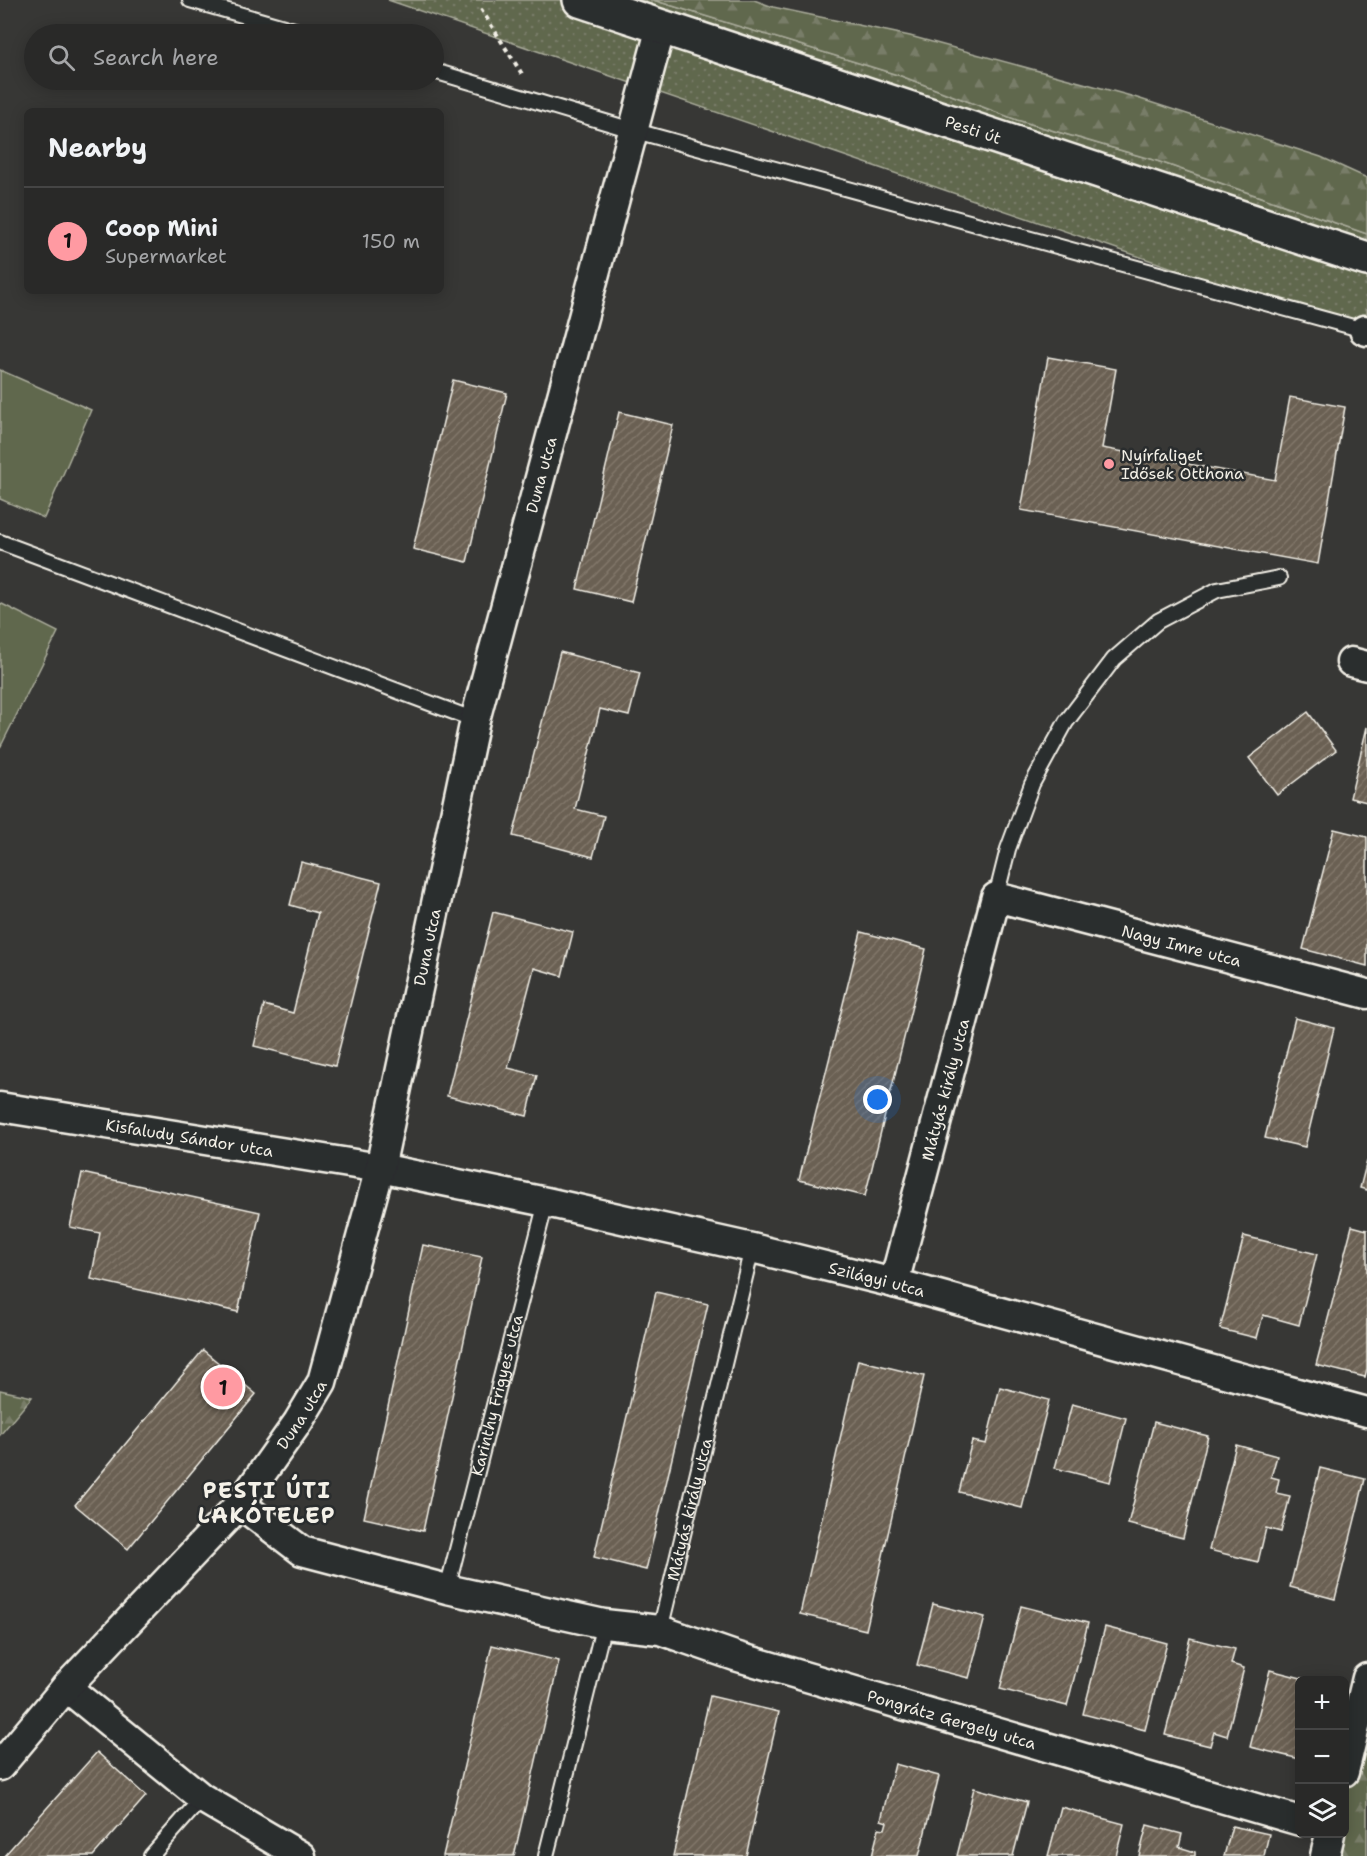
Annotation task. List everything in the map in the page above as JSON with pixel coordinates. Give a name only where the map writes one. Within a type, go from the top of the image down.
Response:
[{"type":"main road","name":"Pesti út","points":[[579,0],[1367,259]]},
{"type":"street","name":"Duna utca","points":[[0,1766],[66,1687],[240,1504],[298,1422],[322,1382],[380,1168],[475,720],[661,27]]},
{"type":"street","name":"Nagy Imre utca","points":[[996,897],[1367,994]]},
{"type":"street","name":"Mátyás király utca","points":[[894,1283],[996,897]]},
{"type":"street","name":"Kisfaludy Sándor utca","points":[[0,1107],[380,1168]]},
{"type":"street","name":"Szilágyi utca","points":[[380,1168],[752,1248],[894,1283],[1367,1412]]},
{"type":"street","points":[[240,1504],[302,1551],[447,1589],[604,1624]]},
{"type":"street","name":"Pongrátz Gergely utca","points":[[604,1624],[660,1630],[735,1656],[1295,1820]]},
{"type":"street","points":[[1349,1752],[1367,1678]]},
{"type":"street","points":[[66,1687],[202,1798],[301,1856]]},
{"type":"street","points":[[1325,1856],[1329,1838]]},
{"type":"lane","points":[[190,0],[273,24]]},
{"type":"lane","points":[[444,74],[632,130],[1366,331]]},
{"type":"lane","points":[[0,542],[475,720]]},
{"type":"lane","points":[[996,897],[1008,849],[1032,784],[1066,722],[1114,659],[1158,621],[1217,590],[1279,578]]},
{"type":"lane","name":"Karinthy Frigyes utca","points":[[447,1589],[546,1202]]},
{"type":"lane","name":"Mátyás király utca","points":[[660,1630],[752,1248]]},
{"type":"lane","points":[[546,1856],[604,1624]]},
{"type":"lane","points":[[151,1856],[202,1798]]},
{"type":"path","points":[[482,9],[540,103]]},
{"type":"green space","points":[[388,0],[653,0],[901,76],[1017,120],[1157,161],[1367,234],[1367,331],[1325,320]]},
{"type":"green space","points":[[653,0],[754,0],[773,7],[910,36],[1131,96],[1321,157],[1367,178],[1367,234],[1157,161],[1017,120],[901,76]]},
{"type":"green space","points":[[0,370],[91,410],[44,518],[0,499]]},
{"type":"green space","points":[[0,603],[58,632],[0,748]]},
{"type":"green space","points":[[0,1390],[32,1397],[0,1435]]},
{"type":"green space","points":[[1367,1703],[1367,1856],[1323,1856],[1327,1838],[1349,1838],[1349,1753]]},
{"type":"building","name":"Nyírfaliget Idősek Otthona","points":[[1048,357],[1116,369],[1102,448],[1275,480],[1290,397],[1345,407],[1318,564],[1021,510]]},
{"type":"building","points":[[453,380],[507,393],[467,562],[413,549]]},
{"type":"building","points":[[619,412],[673,425],[631,602],[577,589]]},
{"type":"building","points":[[560,652],[640,673],[629,716],[600,709],[575,809],[604,816],[593,857],[513,836]]},
{"type":"building","points":[[1308,712],[1336,750],[1277,795],[1249,758]]},
{"type":"building","points":[[1367,727],[1367,802],[1350,798]]},
{"type":"building","points":[[1334,829],[1367,837],[1367,966],[1303,949]]},
{"type":"building","points":[[301,862],[381,882],[335,1066],[254,1046],[264,1005],[293,1013],[318,913],[290,905]]},
{"type":"building","points":[[493,912],[573,932],[562,976],[534,968],[508,1068],[537,1075],[527,1116],[447,1096]]},
{"type":"building","points":[[861,932],[926,949],[865,1196],[799,1180]]},
{"type":"building","points":[[1295,1018],[1334,1028],[1305,1147],[1265,1138]]},
{"type":"building","points":[[1367,1161],[1367,1190],[1360,1188]]},
{"type":"building","points":[[82,1173],[260,1212],[238,1312],[91,1279],[100,1233],[70,1227]]},
{"type":"building","points":[[1352,1226],[1367,1230],[1367,1369],[1365,1377],[1316,1365]]},
{"type":"building","points":[[1244,1236],[1317,1254],[1299,1325],[1263,1315],[1257,1338],[1220,1329]]},
{"type":"building","points":[[423,1245],[482,1257],[423,1531],[364,1518]]},
{"type":"building","points":[[656,1292],[708,1304],[646,1570],[594,1557]]},
{"type":"building","points":[[203,1350],[256,1394],[128,1549],[75,1505]]},
{"type":"building","points":[[858,1360],[924,1376],[866,1630],[800,1614]]},
{"type":"building","points":[[1000,1387],[1049,1400],[1022,1508],[959,1492],[972,1441],[986,1444]]},
{"type":"building","points":[[1072,1404],[1126,1418],[1110,1482],[1055,1468]]},
{"type":"building","points":[[1154,1422],[1208,1436],[1183,1538],[1128,1524]]},
{"type":"building","points":[[1236,1445],[1277,1456],[1271,1477],[1279,1479],[1276,1493],[1290,1496],[1281,1532],[1266,1528],[1258,1562],[1209,1550]]},
{"type":"building","points":[[1320,1468],[1365,1479],[1335,1599],[1290,1587]]},
{"type":"building","points":[[933,1604],[985,1617],[969,1678],[917,1665]]},
{"type":"building","points":[[1021,1606],[1088,1623],[1067,1706],[1000,1689]]},
{"type":"building","points":[[1105,1627],[1167,1643],[1145,1730],[1083,1714]]},
{"type":"building","points":[[1190,1638],[1235,1649],[1231,1664],[1244,1668],[1227,1736],[1214,1732],[1210,1746],[1165,1735]]},
{"type":"building","points":[[492,1645],[559,1661],[514,1856],[443,1856]]},
{"type":"building","points":[[1270,1670],[1295,1676],[1295,1758],[1250,1747]]},
{"type":"building","points":[[710,1696],[779,1712],[746,1856],[673,1856]]},
{"type":"building","points":[[97,1752],[146,1796],[93,1856],[4,1856]]},
{"type":"building","points":[[895,1764],[939,1776],[919,1856],[872,1856],[879,1828],[885,1829],[887,1822],[881,1820]]},
{"type":"building","points":[[974,1788],[1027,1802],[1013,1856],[957,1856]]},
{"type":"building","points":[[1061,1807],[1124,1824],[1116,1856],[1048,1856]]},
{"type":"building","points":[[1147,1825],[1182,1834],[1179,1847],[1195,1852],[1195,1856],[1139,1856]]},
{"type":"building","points":[[1232,1826],[1269,1834],[1264,1856],[1224,1856]]},
{"type":"place","name":"Nyírfaliget Idősek Otthona","points":[[1109,464]]},
{"type":"place","name":"Coop Mini","points":[[223,1387]]},
{"type":"district","name":"PESTI ÚTI LAKÓTELEP","points":[[267,1502]]}]
